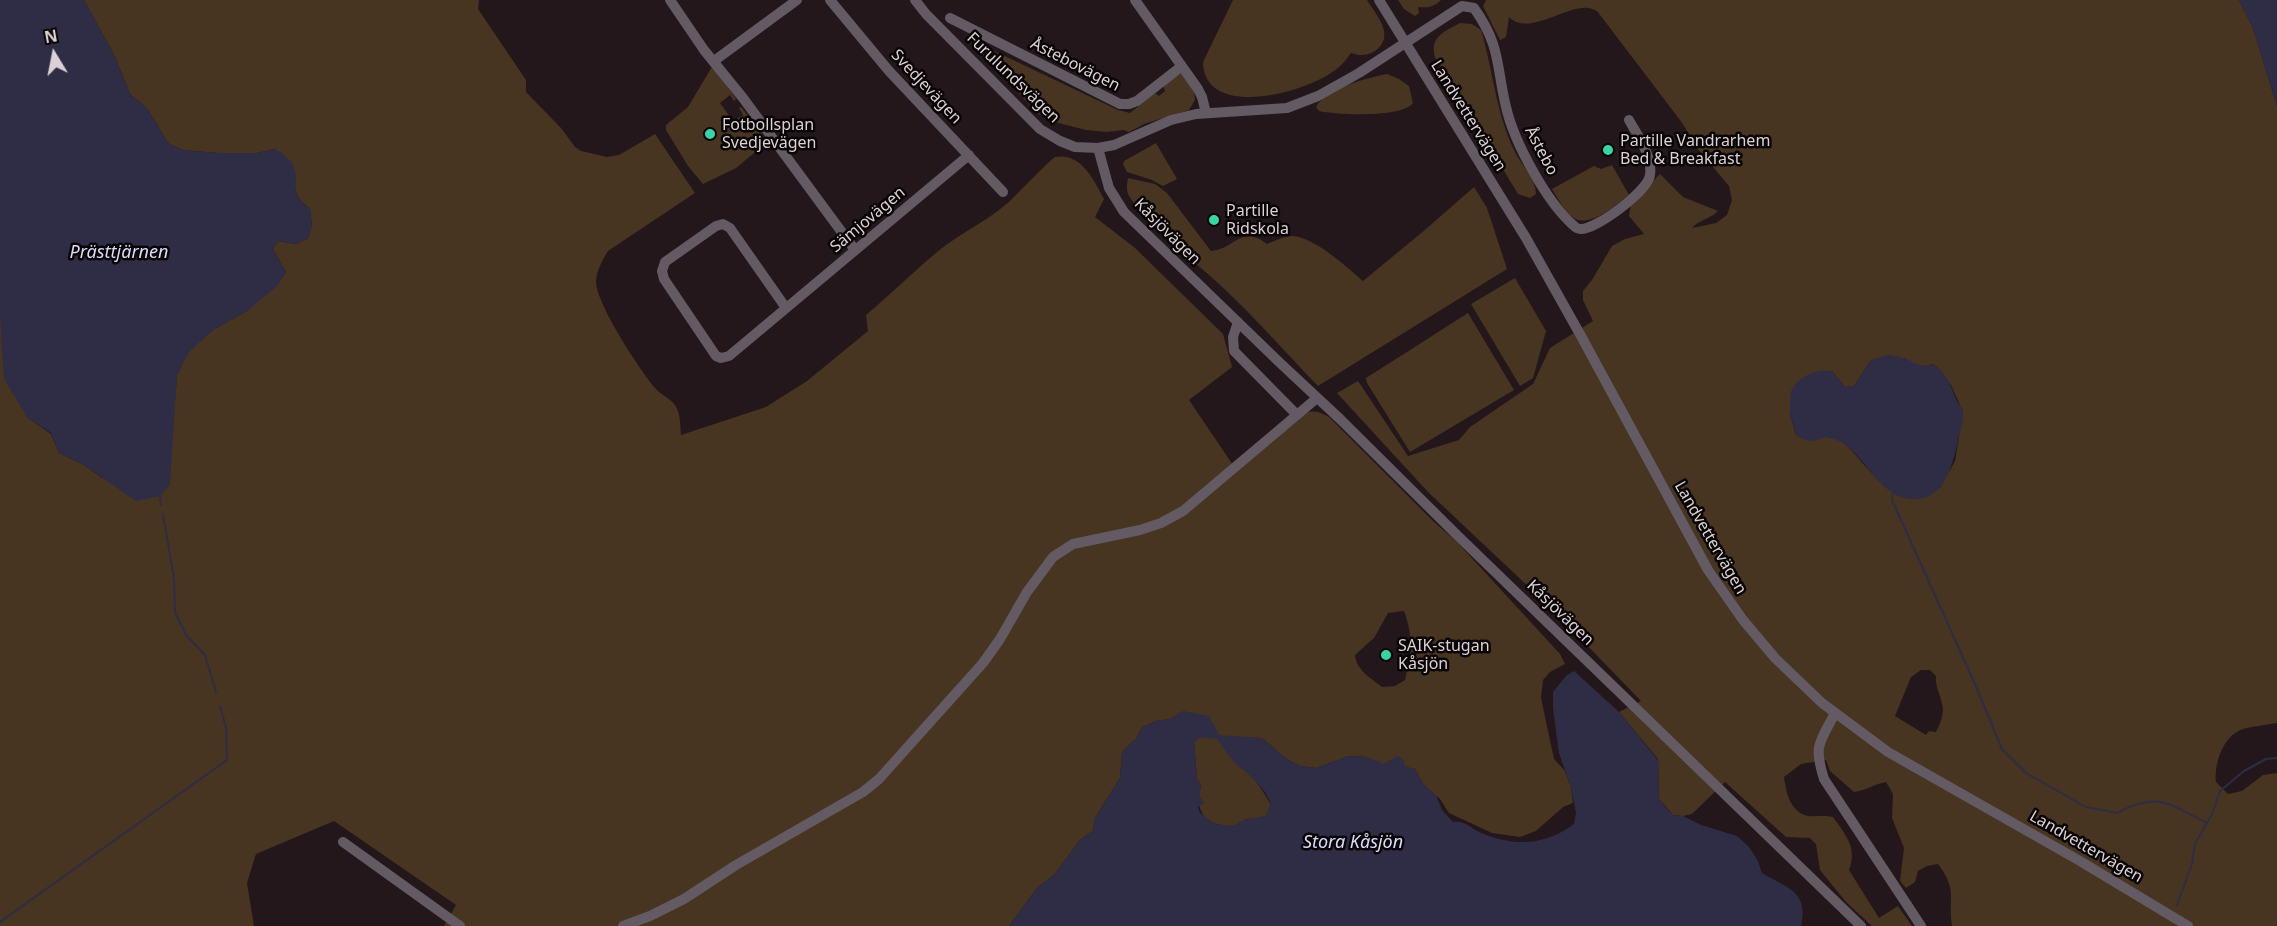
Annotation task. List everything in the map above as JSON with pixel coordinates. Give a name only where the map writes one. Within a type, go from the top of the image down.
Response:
[{"type":"street","points":[[670,0],[855,250]]},
{"type":"street","points":[[714,61],[797,0]]},
{"type":"street","name":"Svedjevägen","points":[[830,0],[889,71],[1003,192]]},
{"type":"street","name":"Furulundsvägen","points":[[915,0],[1040,129],[1075,147],[1098,148],[1114,145],[1171,120],[1206,113],[1276,110],[1302,103],[1359,72],[1405,42]]},
{"type":"street","points":[[1135,0],[1202,97],[1206,113]]},
{"type":"street","name":"Landvettervägen","points":[[1379,0],[1531,248],[1708,570],[1743,620],[1775,658],[1835,713],[1888,752],[2090,866],[2188,926]]},
{"type":"street","name":"Åstebo","points":[[1405,42],[1462,6],[1474,9],[1494,41],[1506,107],[1522,152],[1559,209],[1579,230],[1606,218],[1631,200],[1649,179],[1649,162],[1629,120]]},
{"type":"street","name":"Åstebovägen","points":[[950,18],[1120,104],[1137,101],[1182,66]]},
{"type":"street","name":"Kåsjövägen","points":[[1098,148],[1109,188],[1124,212],[1861,926]]},
{"type":"street","name":"Sämjovägen","points":[[786,308],[730,228],[723,224],[716,226],[663,266],[664,279],[718,357],[729,356],[969,155]]},
{"type":"street","points":[[1238,322],[1233,337],[1234,351],[1297,415]]},
{"type":"street","points":[[623,926],[684,899],[736,865],[863,792],[879,779],[983,663],[1000,639],[1027,592],[1053,557],[1074,544],[1140,530],[1161,523],[1183,511],[1317,398]]},
{"type":"street","points":[[1835,713],[1817,748],[1818,762],[1824,779],[1921,926]]},
{"type":"street","points":[[343,842],[460,926]]},
{"type":"shaded area","points":[[84,0],[479,0],[478,9],[526,80],[526,92],[561,128],[575,147],[581,151],[607,157],[619,155],[655,134],[695,193],[608,251],[597,273],[596,281],[603,304],[630,353],[656,389],[676,407],[680,419],[681,435],[766,407],[807,381],[868,331],[866,315],[932,256],[1002,208],[1055,157],[1072,159],[1086,169],[1104,199],[1095,217],[1135,248],[1223,334],[1232,367],[1189,400],[1235,468],[1305,413],[1317,412],[1329,417],[1458,543],[1560,654],[1565,664],[1550,672],[1543,680],[1541,698],[1554,759],[1565,771],[1571,787],[1573,803],[1563,807],[1536,831],[1520,837],[1492,833],[1449,813],[1440,799],[1423,784],[1415,769],[1384,765],[1366,757],[1349,756],[1316,768],[1300,766],[1286,759],[1262,738],[1229,737],[1225,748],[1227,753],[1255,780],[1271,805],[1266,816],[1246,820],[1233,826],[1222,825],[1208,820],[1200,809],[1201,786],[1197,779],[1194,742],[1200,737],[1184,711],[1170,719],[1156,721],[1142,727],[1136,739],[1122,752],[1120,778],[1095,818],[1093,831],[1080,840],[1054,875],[1037,888],[1009,926],[444,926],[456,905],[334,821],[256,854],[247,883],[254,926],[0,926],[0,315],[27,417],[51,434],[59,453],[84,465],[102,478],[175,401],[177,375],[188,353],[214,329],[247,311],[286,272],[273,249],[278,241],[296,244],[308,238],[312,225],[310,209],[296,192],[295,178],[275,149],[257,153],[218,153],[182,150],[168,143],[147,108],[130,94],[115,57]],"holes":[[[1404,611],[1410,646],[1405,680],[1395,686],[1382,687],[1361,669],[1355,655],[1374,638],[1388,613]]]},
{"type":"shaded area","points":[[1233,0],[1367,0],[1383,26],[1384,39],[1375,51],[1363,55],[1351,53],[1339,67],[1306,85],[1284,92],[1239,97],[1221,92],[1208,80],[1203,62]]},
{"type":"shaded area","points":[[1398,0],[1441,0],[1431,6],[1418,7],[1419,13],[1415,16],[1404,9]]},
{"type":"shaded area","points":[[1486,0],[2239,0],[2253,28],[2277,106],[2277,723],[2243,729],[2230,738],[2218,759],[2216,782],[2228,794],[2242,791],[2263,775],[2277,773],[2277,926],[1952,926],[1950,888],[1938,864],[1918,871],[1915,882],[1906,888],[1900,881],[1904,848],[1892,818],[1893,794],[1886,782],[1854,792],[1830,771],[1826,760],[1801,764],[1784,777],[1793,806],[1808,816],[1833,817],[1846,835],[1851,848],[1849,870],[1879,918],[1898,906],[1912,926],[1872,926],[1846,902],[1820,870],[1816,844],[1810,838],[1786,837],[1725,782],[1692,814],[1673,815],[1659,799],[1658,759],[1619,712],[1641,701],[1549,606],[1428,492],[1337,393],[1358,381],[1408,456],[1459,440],[1470,427],[1533,384],[1550,348],[1593,321],[1583,300],[1583,291],[1612,246],[1625,239],[1644,234],[1629,216],[1631,204],[1660,174],[1683,197],[1718,211],[1692,228],[1716,223],[1727,215],[1732,200],[1729,186],[1696,147],[1683,124],[1597,11],[1579,8],[1526,24],[1509,17],[1506,37],[1500,40],[1483,6]],"holes":[[[1904,358],[1918,365],[1932,364],[1937,367],[1951,385],[1963,412],[1955,461],[1940,488],[1885,487],[1841,441],[1828,437],[1811,440],[1796,435],[1790,415],[1791,404],[1832,371],[1845,387],[1854,386],[1871,360]],[[1921,670],[1930,670],[1936,676],[1943,707],[1942,718],[1936,732],[1929,731],[1926,735],[1895,716],[1911,677]]]},
{"type":"shaded area","points":[[1460,23],[1472,24],[1481,30],[1503,123],[1515,152],[1535,188],[1536,194],[1530,198],[1518,194],[1435,57],[1436,40],[1444,32]]},
{"type":"shaded area","points":[[988,48],[1118,110],[1130,113],[1155,93],[1159,96],[1165,91],[1163,85],[1180,74],[1185,75],[1194,90],[1195,100],[1189,110],[1144,124],[1129,132],[1086,130],[1055,122],[1037,113],[983,55],[981,49]]},
{"type":"shaded area","points":[[713,65],[736,99],[734,101],[730,95],[720,103],[733,121],[743,115],[739,108],[741,107],[762,133],[765,144],[736,168],[703,184],[688,166],[666,130],[666,125],[688,107]]},
{"type":"shaded area","points":[[1387,74],[1409,86],[1413,103],[1407,108],[1383,113],[1340,114],[1319,111],[1316,107],[1328,94],[1338,89]]},
{"type":"shaded area","points":[[1156,143],[1177,179],[1163,186],[1127,172],[1123,164],[1124,161]]},
{"type":"shaded area","points":[[1612,165],[1629,195],[1593,219],[1578,220],[1571,216],[1552,189],[1594,166],[1601,169]]},
{"type":"shaded area","points":[[1128,178],[1155,184],[1167,193],[1211,251],[1250,236],[1267,244],[1290,236],[1299,237],[1319,246],[1363,281],[1474,187],[1487,208],[1507,269],[1318,386],[1231,295],[1147,219],[1129,196]]},
{"type":"shaded area","points":[[1515,278],[1546,331],[1533,378],[1520,386],[1471,304]]},
{"type":"shaded area","points":[[1468,313],[1514,390],[1410,452],[1366,378]]},
{"type":"water","name":"Prästtjärnen","points":[[0,0],[84,0],[115,57],[130,94],[147,108],[168,143],[182,150],[218,153],[257,153],[275,149],[292,162],[296,192],[310,209],[312,225],[308,238],[296,244],[278,241],[273,249],[286,272],[276,287],[247,311],[214,329],[188,353],[177,375],[170,484],[160,496],[136,501],[84,465],[59,453],[51,433],[27,417],[4,379],[0,315]]},
{"type":"water","points":[[2239,0],[2277,0],[2277,106],[2253,28]]},
{"type":"water","points":[[1888,355],[1901,357],[1920,365],[1931,364],[1936,367],[1948,380],[1963,411],[1955,455],[1947,475],[1936,492],[1927,497],[1905,498],[1895,494],[1886,488],[1855,453],[1842,443],[1826,437],[1809,441],[1796,435],[1791,417],[1791,392],[1802,378],[1814,372],[1826,370],[1832,371],[1845,387],[1854,386],[1871,360]]},
{"type":"water","name":"Stora Kåsjön","points":[[1574,671],[1619,712],[1658,760],[1659,799],[1673,815],[1683,816],[1701,825],[1737,836],[1749,847],[1762,873],[1794,892],[1802,905],[1801,926],[1009,926],[1037,888],[1054,875],[1080,840],[1093,831],[1095,818],[1120,778],[1122,752],[1136,739],[1142,727],[1156,721],[1170,719],[1183,711],[1209,716],[1219,735],[1262,738],[1286,759],[1300,766],[1316,768],[1349,756],[1366,757],[1384,764],[1397,756],[1403,759],[1405,766],[1415,769],[1423,784],[1436,795],[1442,810],[1453,822],[1464,823],[1491,837],[1516,842],[1552,837],[1574,824],[1576,813],[1571,787],[1559,753],[1553,708],[1553,692],[1566,676]],"holes":[[[1200,737],[1217,739],[1235,764],[1248,773],[1265,792],[1271,804],[1266,816],[1244,820],[1233,826],[1215,824],[1200,813],[1198,807],[1204,803],[1199,795],[1201,786],[1197,779],[1194,742]]]},
{"type":"waterway","points":[[1893,492],[1892,500],[2002,749],[2026,773],[2086,807],[2117,813],[2131,806],[2153,801],[2183,810],[2207,823]]},
{"type":"waterway","points":[[160,496],[161,505]]},
{"type":"waterway","points":[[163,514],[174,579],[175,612],[186,635],[205,655],[216,692]]},
{"type":"waterway","points":[[0,922],[227,760],[226,728],[220,706]]},
{"type":"waterway","points":[[2177,905],[2192,864],[2195,844],[2212,814],[2220,791],[2244,771],[2266,759],[2277,758]]},
{"type":"place","name":"Fotbollsplan Svedjevägen","points":[[710,134]]},
{"type":"place","name":"Partille Vandrarhem Bed & Breakfast","points":[[1608,150]]},
{"type":"place","name":"Partille Ridskola","points":[[1214,220]]},
{"type":"place","name":"SAIK-stugan Kåsjön","points":[[1386,655]]}]
